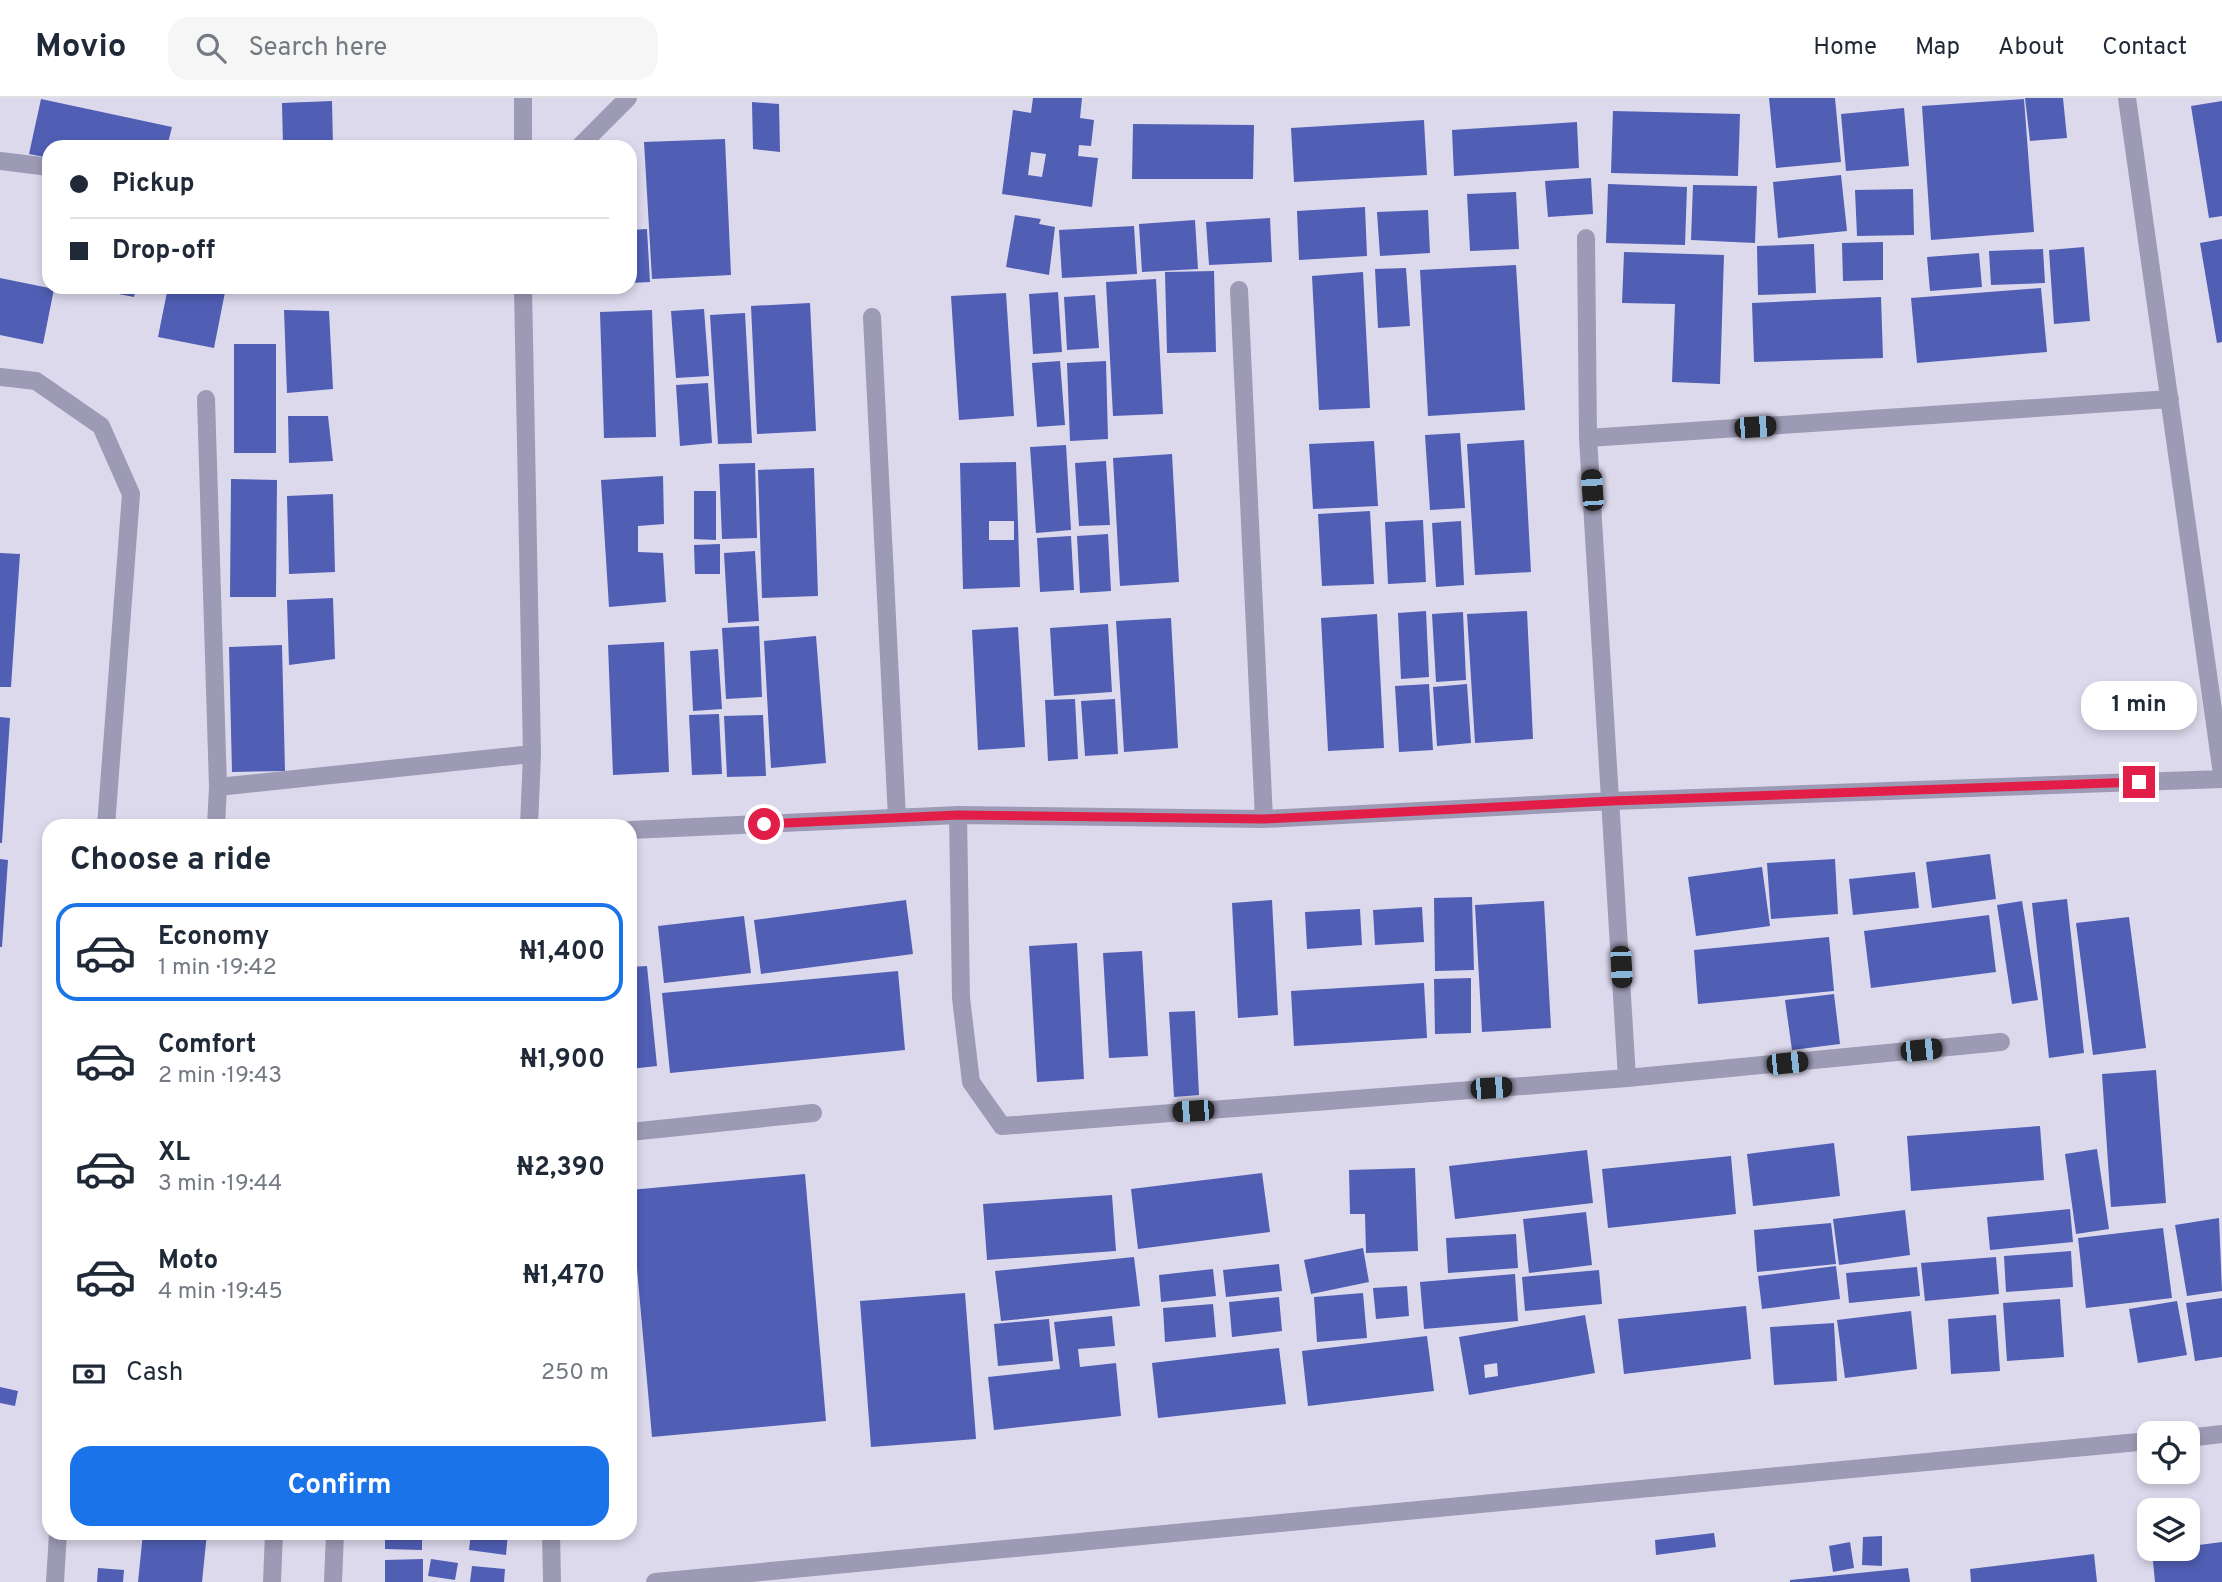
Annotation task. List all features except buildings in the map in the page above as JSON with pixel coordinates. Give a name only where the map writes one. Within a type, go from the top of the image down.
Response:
[{"type":"street","points":[[523,98],[523,140]]},
{"type":"street","points":[[586,140],[628,98]]},
{"type":"street","points":[[637,830],[958,815],[1264,819],[1612,801],[2222,777],[2127,98]]},
{"type":"street","points":[[0,161],[42,166]]},
{"type":"street","points":[[1586,238],[1588,438],[1627,1078]]},
{"type":"street","points":[[1239,290],[1264,819]]},
{"type":"street","points":[[523,294],[531,754],[529,819]]},
{"type":"street","points":[[872,317],[897,818]]},
{"type":"street","points":[[0,377],[36,381],[101,426],[131,494],[107,819]]},
{"type":"street","points":[[206,399],[218,787],[216,819]]},
{"type":"street","points":[[1588,438],[2170,400]]},
{"type":"street","points":[[218,787],[531,754]]},
{"type":"street","points":[[958,815],[961,998],[971,1082],[1002,1126],[1627,1078],[2001,1042]]},
{"type":"street","points":[[637,1131],[813,1113]]},
{"type":"street","points":[[2200,1437],[2222,1434]]},
{"type":"street","points":[[656,1582],[2137,1442]]},
{"type":"street","points":[[55,1582],[58,1540]]},
{"type":"street","points":[[272,1582],[274,1540]]},
{"type":"street","points":[[333,1582],[335,1540]]},
{"type":"street","points":[[551,1540],[552,1582]]},
{"type":"route","points":[[764,824],[958,815],[1264,819],[1612,801],[2139,782]]}]
